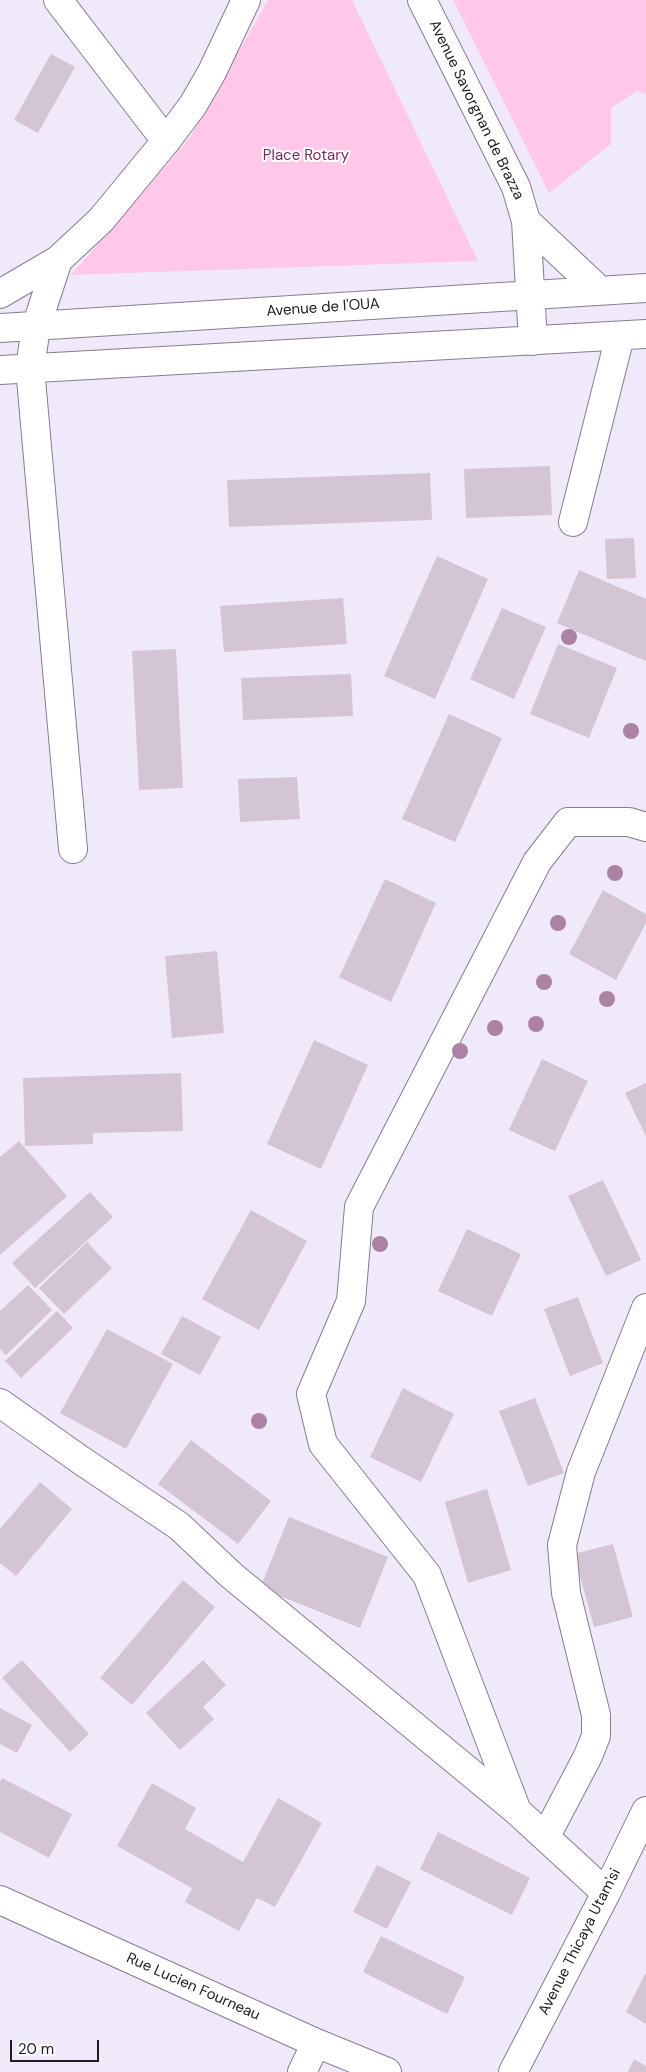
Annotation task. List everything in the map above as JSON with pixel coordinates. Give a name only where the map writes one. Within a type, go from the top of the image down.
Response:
[{"type":"main road","points":[[58,0],[166,141]]},
{"type":"main road","points":[[0,294],[58,260],[101,220],[166,141],[192,105],[212,72],[246,0]]},
{"type":"main road","name":"Avenue Savorgnan de Brazza","points":[[422,0],[516,187],[526,221],[533,341]]},
{"type":"main road","points":[[526,221],[599,290]]},
{"type":"main road","points":[[58,260],[36,327],[30,368],[73,849]]},
{"type":"main road","name":"Avenue de l'OUA","points":[[0,328],[646,288]]},
{"type":"main road","points":[[0,370],[633,335],[573,522]]},
{"type":"main road","points":[[517,1811],[426,1575],[323,1444],[312,1394],[351,1301],[359,1207],[537,862],[568,822],[629,822],[646,827]]},
{"type":"main road","points":[[546,1836],[588,1756],[596,1736],[596,1715],[566,1593],[562,1545],[581,1472],[646,1308]]},
{"type":"main road","points":[[0,1404],[179,1526],[231,1575],[517,1811],[606,1893]]},
{"type":"main road","name":"Avenue Thicaya Utam'si","points":[[514,2072],[646,1811]]},
{"type":"main road","name":"Rue Lucien Fourneau","points":[[0,1900],[316,2043],[387,2072]]},
{"type":"main road","points":[[302,2072],[316,2043]]},
{"type":"green space","name":"Place Rotary","points":[[268,0],[352,0],[478,261],[71,275],[189,139]]},
{"type":"green space","points":[[453,0],[646,0],[646,94],[637,91],[611,108],[611,144],[549,193]]},
{"type":"building","points":[[51,54],[75,67],[38,133],[14,120]]},
{"type":"building","points":[[550,466],[552,515],[466,518],[464,469]]},
{"type":"building","points":[[430,473],[432,520],[229,527],[227,480]]},
{"type":"building","points":[[634,538],[636,578],[607,579],[605,539]]},
{"type":"building","points":[[437,556],[488,579],[435,699],[384,676]]},
{"type":"building","points":[[579,570],[646,599],[646,661],[557,623]]},
{"type":"building","points":[[343,598],[347,644],[224,652],[220,606]]},
{"type":"building","points":[[502,608],[546,627],[514,699],[470,679]]},
{"type":"building","points":[[558,644],[617,668],[589,738],[530,714]]},
{"type":"building","points":[[176,649],[183,788],[139,790],[132,651]]},
{"type":"building","points":[[351,674],[353,716],[243,720],[241,678]]},
{"type":"building","points":[[449,714],[502,738],[455,842],[402,819]]},
{"type":"building","points":[[297,777],[300,819],[240,822],[238,779]]},
{"type":"building","points":[[385,879],[436,903],[391,1002],[339,977]]},
{"type":"building","points":[[603,890],[646,914],[646,923],[616,980],[569,954]]},
{"type":"building","points":[[217,951],[224,1033],[172,1038],[165,956]]},
{"type":"building","points":[[314,1040],[368,1065],[321,1169],[267,1144]]},
{"type":"building","points":[[542,1059],[588,1081],[555,1151],[509,1130]]},
{"type":"building","points":[[181,1073],[183,1131],[93,1133],[93,1144],[25,1146],[23,1078]]},
{"type":"building","points":[[646,1083],[646,1136],[625,1093]]},
{"type":"building","points":[[19,1141],[67,1196],[0,1255],[0,1157]]},
{"type":"building","points":[[603,1180],[641,1260],[606,1276],[568,1196]]},
{"type":"building","points":[[90,1192],[113,1217],[35,1288],[12,1263]]},
{"type":"building","points":[[251,1210],[307,1241],[259,1330],[202,1299]]},
{"type":"building","points":[[467,1229],[521,1254],[492,1316],[438,1291]]},
{"type":"building","points":[[87,1242],[112,1268],[64,1314],[39,1288]]},
{"type":"building","points":[[28,1285],[52,1310],[6,1355],[0,1349],[0,1311]]},
{"type":"building","points":[[578,1297],[603,1363],[570,1376],[544,1309]]},
{"type":"building","points":[[57,1311],[73,1328],[21,1378],[5,1361]]},
{"type":"building","points":[[182,1316],[221,1337],[200,1375],[161,1354]]},
{"type":"building","points":[[107,1329],[173,1364],[126,1449],[60,1413]]},
{"type":"building","points":[[403,1388],[454,1414],[421,1482],[370,1457]]},
{"type":"building","points":[[535,1398],[564,1473],[528,1486],[499,1411]]},
{"type":"building","points":[[191,1440],[271,1501],[238,1544],[158,1484]]},
{"type":"building","points":[[40,1482],[72,1509],[16,1576],[0,1563],[0,1529]]},
{"type":"building","points":[[487,1489],[511,1570],[468,1583],[445,1502]]},
{"type":"building","points":[[289,1517],[388,1557],[360,1628],[260,1588]]},
{"type":"building","points":[[613,1544],[633,1617],[594,1627],[574,1554]]},
{"type":"building","points":[[183,1580],[215,1607],[132,1705],[100,1678]]},
{"type":"building","points":[[22,1660],[89,1734],[70,1752],[2,1678]]},
{"type":"building","points":[[203,1660],[226,1685],[203,1707],[214,1719],[180,1750],[146,1713]]},
{"type":"building","points":[[0,1708],[32,1725],[17,1753],[0,1744]]},
{"type":"building","points":[[2,1778],[72,1814],[49,1858],[0,1832],[0,1782]]},
{"type":"building","points":[[152,1783],[196,1808],[185,1829],[243,1862],[278,1798],[322,1823],[275,1907],[257,1898],[239,1931],[185,1902],[192,1888],[117,1846]]},
{"type":"building","points":[[438,1832],[530,1878],[512,1915],[420,1869]]},
{"type":"building","points":[[377,1865],[411,1882],[387,1929],[353,1912]]},
{"type":"building","points":[[381,1936],[465,1977],[447,2014],[363,1972]]},
{"type":"building","points":[[646,1972],[646,2024],[626,2012]]},
{"type":"building","points":[[634,2059],[646,2066],[646,2072],[628,2072]]}]
